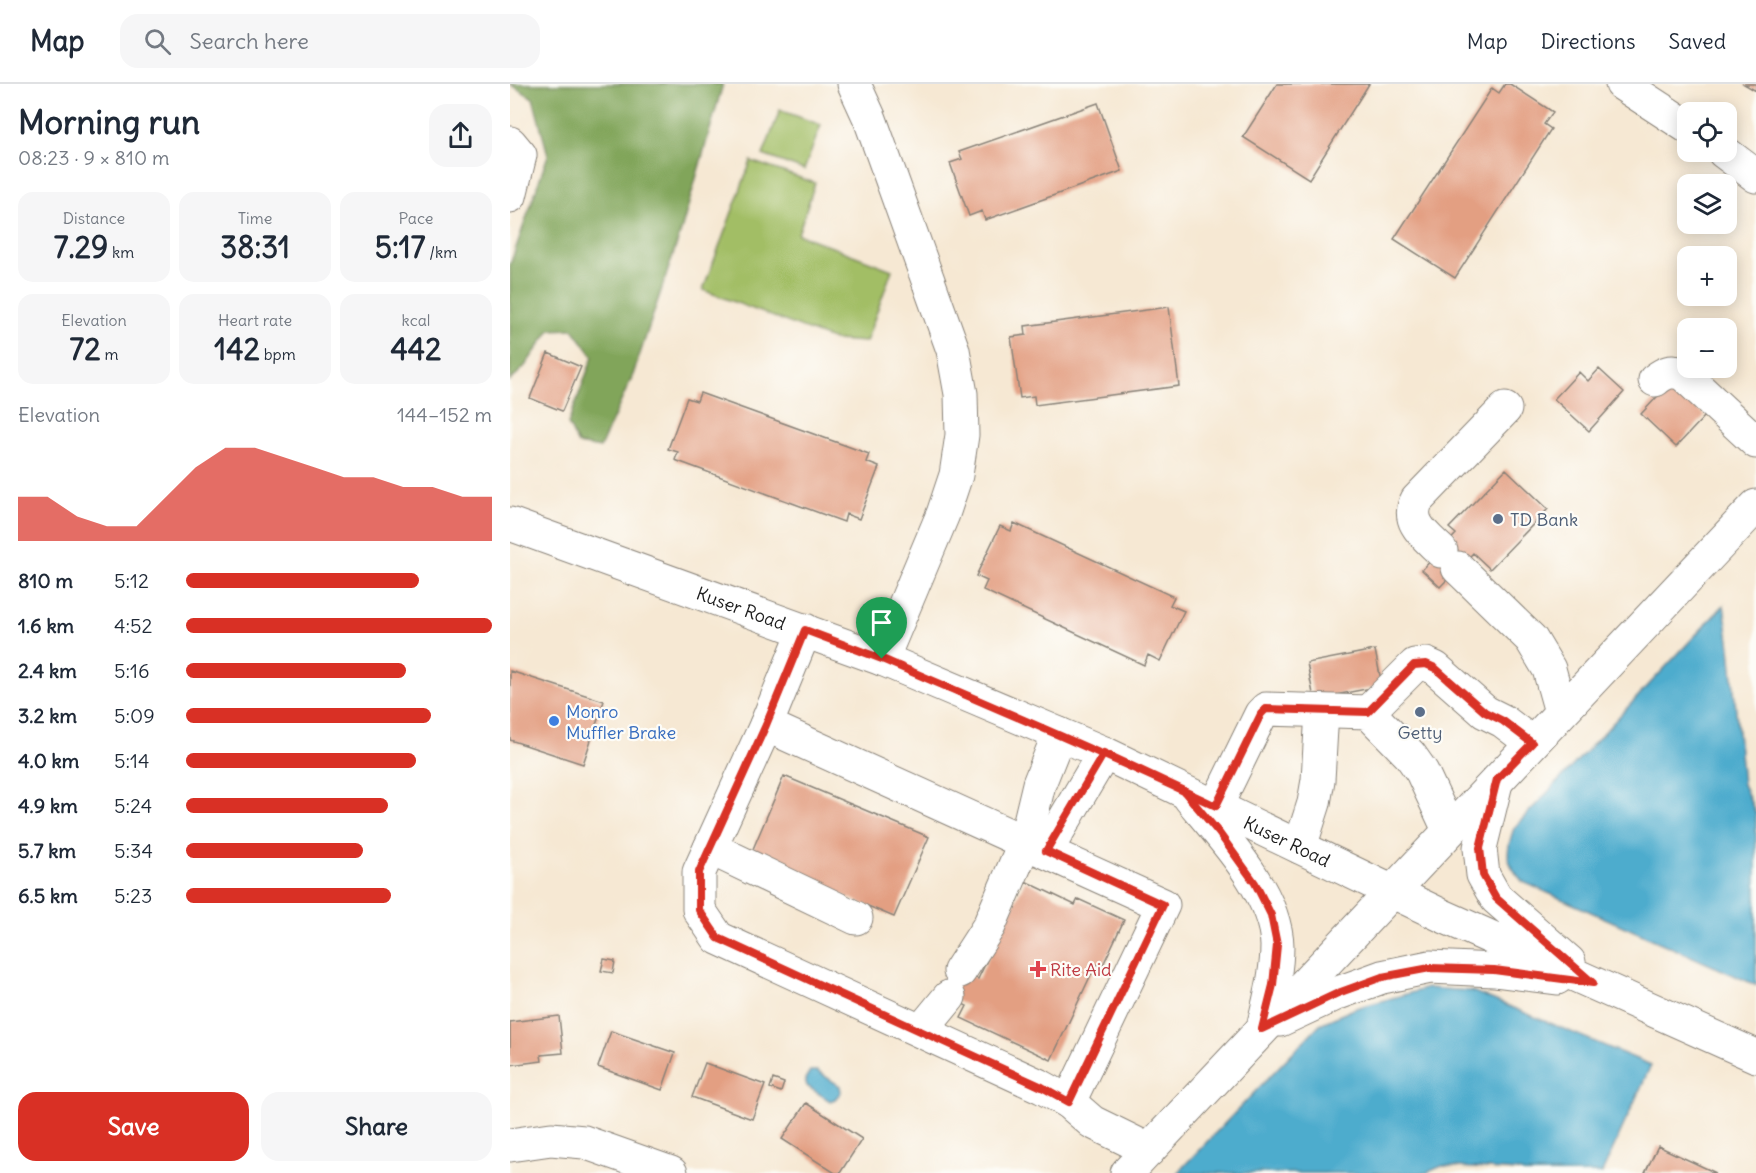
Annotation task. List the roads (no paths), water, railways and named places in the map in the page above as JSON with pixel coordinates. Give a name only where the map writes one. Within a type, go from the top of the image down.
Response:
[{"type":"street","points":[[854,84],[870,119],[953,350],[961,394],[962,435],[956,475],[944,514],[882,659]]},
{"type":"street","points":[[1622,84],[1677,120]]},
{"type":"street","points":[[510,143],[520,155],[510,196]]},
{"type":"street","points":[[1737,162],[1756,176]]},
{"type":"street","points":[[1655,380],[1673,371],[1683,374],[1756,442]]},
{"type":"street","points":[[1505,409],[1417,500],[1412,508],[1413,517],[1418,527],[1531,639],[1549,669],[1561,712]]},
{"type":"street","points":[[805,630],[766,725],[699,872],[699,910],[718,938],[1042,1087],[1069,1102],[1138,1161],[1756,506]]},
{"type":"street","name":"Kuser Road","points":[[510,524],[882,659],[1104,753],[1391,891],[1756,1056]]},
{"type":"street","points":[[1368,712],[1414,665],[1426,664],[1435,668],[1485,712],[1503,721],[1532,743]]},
{"type":"street","points":[[1216,806],[1261,714],[1266,709],[1368,712],[1410,755],[1422,772],[1449,830]]},
{"type":"street","points":[[1300,847],[1314,803],[1318,780],[1322,711]]},
{"type":"street","points":[[766,725],[1163,905],[1069,1102]]},
{"type":"street","points":[[1035,847],[1039,784],[1059,734]]},
{"type":"street","points":[[921,1031],[955,984],[1035,847],[1104,753]]},
{"type":"street","points":[[1497,779],[1480,848],[1483,875],[1496,898],[1593,983]]},
{"type":"street","points":[[1183,790],[1219,833],[1255,883],[1271,915],[1277,945],[1273,985],[1262,1029]]},
{"type":"street","points":[[710,849],[856,918]]},
{"type":"street","points":[[1262,1029],[1338,993],[1382,977],[1430,968],[1494,970],[1593,983]]},
{"type":"street","points":[[510,1145],[551,1139],[584,1142],[671,1173]]},
{"type":"water","points":[[1724,605],[1743,784],[1756,814],[1756,985],[1523,882],[1513,869],[1508,857],[1514,828]]},
{"type":"water","points":[[1428,988],[1472,991],[1651,1065],[1602,1173],[1524,1173],[1442,1166],[1426,1173],[1177,1173],[1320,1024],[1356,1008]]},
{"type":"water","points":[[810,1071],[817,1071],[840,1086],[841,1092],[835,1099],[830,1101],[807,1086],[805,1079]]},
{"type":"place","name":"TD Bank","points":[[1498,519]]},
{"type":"place","name":"Getty","points":[[1420,712]]},
{"type":"place","name":"Monro Muffler Brake","points":[[554,721]]},
{"type":"place","name":"Rite Aid","points":[[1038,969]]}]
